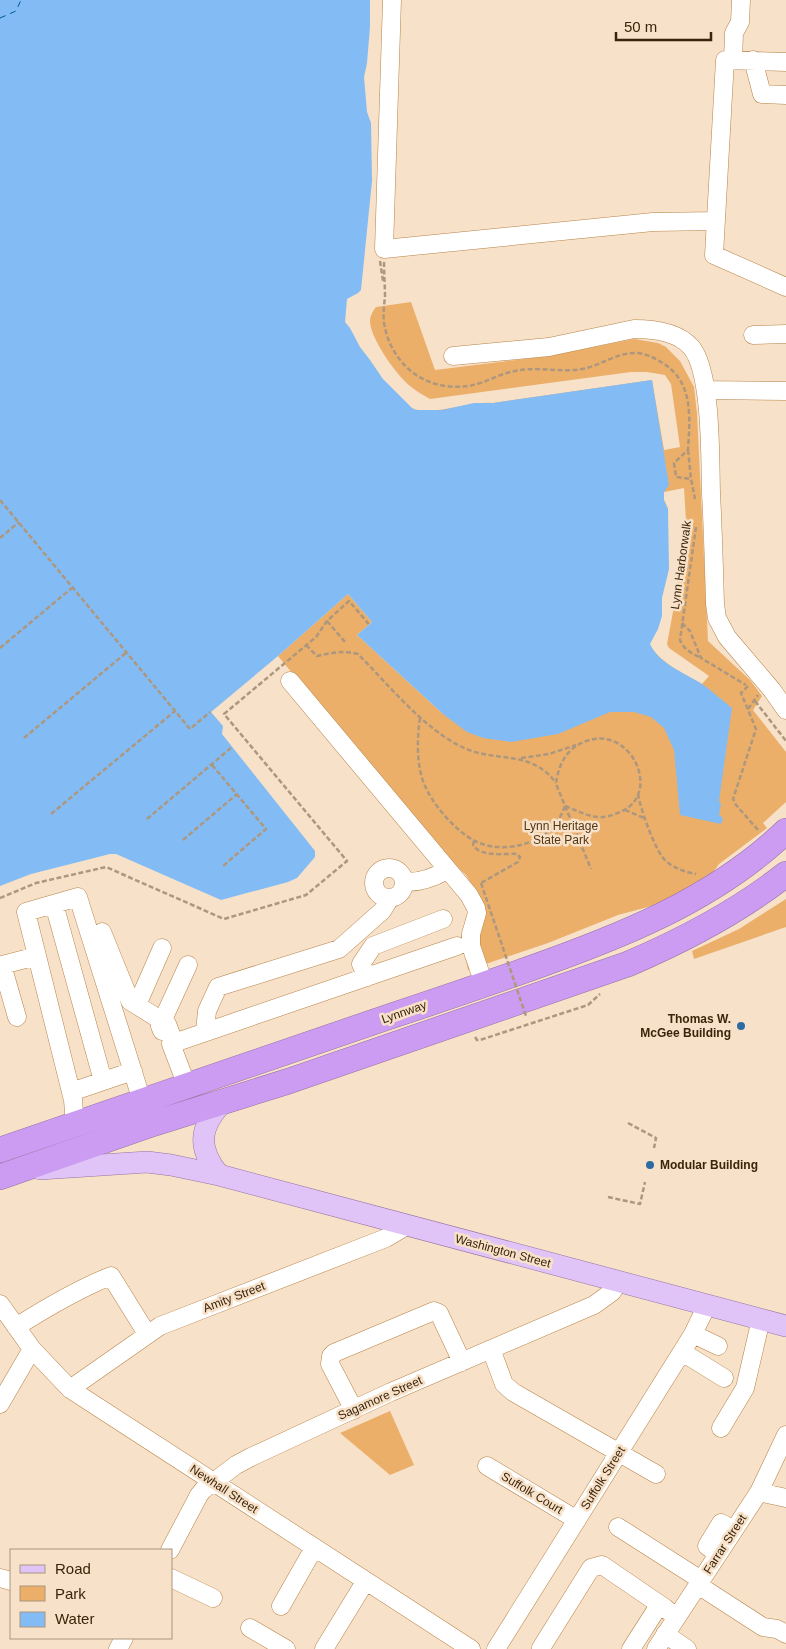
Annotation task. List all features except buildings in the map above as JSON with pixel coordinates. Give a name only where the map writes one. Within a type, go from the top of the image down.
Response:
[{"type":"highway","name":"Lynnway","points":[[0,1150],[593,946],[667,913],[728,877],[786,831]]},
{"type":"highway","points":[[3,1176],[152,1124],[299,1078],[621,966],[694,933],[786,876]]},
{"type":"main road","points":[[219,1175],[208,1159],[204,1149],[204,1133],[208,1122],[223,1102]]},
{"type":"main road","name":"Washington Street","points":[[3,1176],[52,1167],[155,1162],[219,1175],[786,1326]]},
{"type":"street","points":[[392,0],[384,249],[653,222],[716,221]]},
{"type":"street","points":[[733,60],[734,33],[740,22],[741,0]]},
{"type":"street","points":[[786,62],[725,60],[714,255],[786,287]]},
{"type":"street","points":[[753,60],[762,94],[786,95]]},
{"type":"street","points":[[453,356],[557,346],[626,330],[654,331],[678,337],[692,348],[699,361],[706,390],[709,419],[717,618],[727,636],[772,690],[786,710]]},
{"type":"street","points":[[753,334],[786,334]]},
{"type":"street","points":[[706,390],[786,391]]},
{"type":"street","points":[[290,681],[469,894],[476,908],[476,920],[471,934],[471,946],[484,984]]},
{"type":"street","points":[[385,868],[395,869],[400,872],[404,882],[403,887],[397,896],[387,898],[378,894],[373,884],[376,874],[385,868]]},
{"type":"street","points":[[404,882],[421,881],[447,870]]},
{"type":"street","points":[[75,1124],[71,1092],[26,912],[78,897],[142,1101]]},
{"type":"street","points":[[205,1032],[207,1011],[218,987],[339,949],[386,907],[387,898]]},
{"type":"street","points":[[54,904],[103,1081]]},
{"type":"street","points":[[364,971],[373,946],[443,919]]},
{"type":"street","points":[[102,932],[130,1001],[163,1022]]},
{"type":"street","points":[[342,946],[345,953],[364,971]]},
{"type":"street","points":[[171,1044],[364,971],[457,946]]},
{"type":"street","points":[[137,1005],[162,948]]},
{"type":"street","points":[[17,1017],[2,965],[37,956]]},
{"type":"street","points":[[187,1086],[171,1044],[165,1039],[160,1026],[188,965]]},
{"type":"street","points":[[71,1092],[133,1071]]},
{"type":"street","name":"Amity Street","points":[[70,1389],[147,1334],[171,1321],[386,1238],[408,1225]]},
{"type":"street","points":[[16,1327],[51,1305],[111,1276],[147,1334]]},
{"type":"street","name":"Sagamore Street","points":[[171,1549],[199,1495],[212,1482],[236,1465],[354,1410],[594,1305],[612,1292],[619,1281]]},
{"type":"street","name":"Newhall Street","points":[[0,1304],[32,1349],[70,1389],[471,1649]]},
{"type":"street","name":"Suffolk Street","points":[[496,1649],[682,1352],[707,1305]]},
{"type":"street","points":[[354,1410],[330,1364],[331,1356],[334,1353],[434,1311],[439,1313],[462,1362]]},
{"type":"street","points":[[721,1428],[745,1388],[761,1319]]},
{"type":"street","points":[[692,1334],[718,1346]]},
{"type":"street","points":[[0,1404],[32,1349]]},
{"type":"street","points":[[491,1349],[504,1384],[513,1392],[656,1474]]},
{"type":"street","points":[[682,1352],[724,1378]]},
{"type":"street","name":"Farrar Street","points":[[661,1642],[671,1613],[700,1582],[759,1492],[786,1435]]},
{"type":"street","name":"Suffolk Court","points":[[487,1466],[577,1520]]},
{"type":"street","points":[[759,1492],[786,1498]]},
{"type":"street","points":[[618,1527],[763,1627],[777,1629],[786,1634]]},
{"type":"street","points":[[281,1606],[314,1548]]},
{"type":"street","points":[[541,1648],[591,1568],[602,1565],[671,1613]]},
{"type":"street","points":[[172,1578],[213,1598]]},
{"type":"street","points":[[324,1649],[365,1582]]},
{"type":"street","points":[[630,1649],[656,1610],[671,1613]]},
{"type":"street","points":[[250,1628],[286,1649]]},
{"type":"street","points":[[661,1642],[687,1649]]},
{"type":"path","points":[[384,249],[384,315],[387,333],[403,364],[422,379],[445,387],[471,386],[514,371],[542,368],[563,371],[580,370],[620,355],[634,352],[641,353],[666,364],[682,382],[690,406],[688,450],[695,499]]},
{"type":"path","points":[[688,450],[674,463],[676,477],[691,479]]},
{"type":"path","points":[[0,500],[190,729],[210,712]]},
{"type":"path","name":"Lynn Harborwalk","points":[[697,520],[680,642],[688,650],[748,686]]},
{"type":"path","points":[[0,538],[18,522]]},
{"type":"path","points":[[0,648],[72,587]]},
{"type":"path","points":[[0,898],[36,884],[106,867],[224,919],[306,895],[346,861],[224,714],[316,638],[327,621],[349,601],[368,623],[366,624]]},
{"type":"path","points":[[327,621],[345,642],[347,641]]},
{"type":"path","name":"Lynn Harborwalk","points":[[682,623],[690,630],[701,658]]},
{"type":"path","points":[[306,645],[317,656],[338,651],[358,654],[420,718],[458,746],[488,754],[520,758],[565,750],[590,739],[605,738],[618,743],[629,751],[636,760],[640,773],[638,794],[644,818],[663,858],[666,862],[680,870],[702,877]]},
{"type":"path","points":[[24,738],[127,652]]},
{"type":"path","points":[[748,709],[758,696],[748,686],[740,693],[756,731],[733,799],[736,805],[762,834]]},
{"type":"path","points":[[755,700],[786,741]]},
{"type":"path","points":[[51,814],[175,711]]},
{"type":"path","points":[[420,718],[418,753],[421,776],[425,786],[434,802],[448,819],[461,832],[474,840],[500,847],[530,842],[551,830],[560,819],[565,806]]},
{"type":"path","points":[[556,784],[561,762],[580,743]]},
{"type":"path","points":[[147,819],[232,747]]},
{"type":"path","points":[[520,758],[543,770],[556,784],[591,869]]},
{"type":"path","points":[[212,765],[266,829],[223,866]]},
{"type":"path","points":[[183,840],[237,794]]},
{"type":"path","points":[[565,806],[588,816],[599,818],[614,815],[625,810],[638,794]]},
{"type":"path","points":[[625,810],[644,818]]},
{"type":"path","points":[[474,840],[473,845],[480,851],[497,854],[517,854],[520,857],[518,862],[481,883],[526,1016]]},
{"type":"path","points":[[478,1033],[475,1036],[480,1040],[588,1006],[601,992]]},
{"type":"path","points":[[628,1123],[656,1138],[654,1148]]},
{"type":"path","points":[[608,1197],[640,1204],[645,1182]]},
{"type":"green space","name":"Lynn Heritage State Park","points":[[411,302],[435,370],[549,356],[634,339],[658,343],[666,347],[680,361],[694,387],[697,413],[708,641],[750,680],[762,696],[753,710],[786,752],[786,802],[763,823],[767,828],[719,864],[712,874],[659,904],[618,915],[548,943],[468,970],[461,938],[479,897],[466,875],[437,848],[278,656],[348,594],[372,622],[357,635],[443,714],[651,647],[667,664],[702,684],[709,676],[669,648],[667,644],[687,537],[684,488],[664,492],[664,500],[668,509],[618,506],[412,408],[430,411],[440,410],[652,380],[664,450],[680,447],[671,384],[665,375],[631,372],[430,399],[412,388],[398,374],[379,346],[371,328],[370,321],[376,307]]},
{"type":"green space","points":[[786,899],[786,927],[694,959],[692,951],[739,929]]},
{"type":"green space","points":[[390,1411],[414,1465],[390,1475],[340,1433]]},
{"type":"water","points":[[0,0],[370,0],[370,27],[364,77],[367,112],[371,123],[372,181],[361,290],[347,299],[345,322],[383,379],[416,410],[442,410],[474,403],[493,403],[652,380],[669,485],[664,492],[664,500],[668,509],[669,569],[662,598],[662,616],[650,644],[666,663],[702,684],[732,708],[719,801],[721,804],[719,815],[723,818],[721,824],[680,815],[674,750],[664,728],[651,717],[634,712],[610,712],[558,734],[511,742],[483,738],[467,732],[443,714],[357,635],[372,622],[348,594],[211,712],[223,726],[222,734],[315,851],[315,857],[297,878],[221,900],[116,854],[110,854],[31,874],[0,886]]},
{"type":"ferry route","points":[[0,18],[16,11],[21,0]]},
{"type":"place","name":"Thomas W. McGee Building","points":[[741,1026]]},
{"type":"place","name":"Modular Building","points":[[650,1165]]}]
